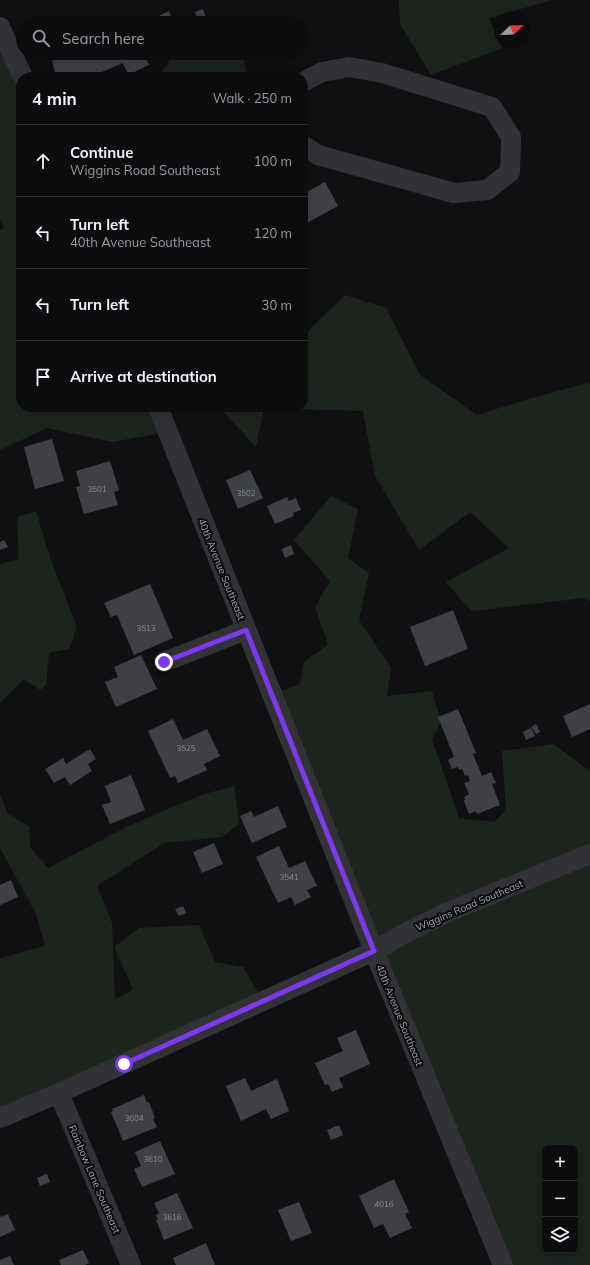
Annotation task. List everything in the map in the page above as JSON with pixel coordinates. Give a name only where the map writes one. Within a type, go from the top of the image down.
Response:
[{"type":"street","points":[[0,27],[20,72]]},
{"type":"street","points":[[308,79],[322,72],[349,67],[382,73],[492,107],[511,137],[510,172],[487,190],[454,193],[318,155],[308,148]]},
{"type":"street","name":"40th Avenue Southeast","points":[[160,412],[374,951],[504,1265]]},
{"type":"street","points":[[164,662],[246,630]]},
{"type":"street","name":"Wiggins Road Southeast","points":[[0,1118],[60,1093],[374,951],[409,931],[448,912],[590,854]]},
{"type":"street","name":"Rainbow Lane Southeast","points":[[60,1093],[131,1265]]},
{"type":"shaded area","points":[[399,0],[552,0],[510,12],[494,12],[494,17],[489,18],[494,30],[494,48],[502,48],[431,75],[400,24]]},
{"type":"shaded area","points":[[0,28],[19,72],[16,72],[16,412],[160,412],[168,432],[112,442],[47,428],[0,450],[0,230],[4,227],[0,220]]},
{"type":"shaded area","points":[[170,60],[243,60],[246,72],[162,72]]},
{"type":"shaded area","points":[[345,295],[386,308],[420,375],[477,415],[532,398],[587,383],[590,384],[590,601],[584,598],[471,611],[446,582],[509,548],[470,512],[419,550],[375,476],[363,411],[308,409],[308,331]]},
{"type":"shaded area","points":[[224,412],[263,412],[256,447]]},
{"type":"shaded area","points":[[331,496],[358,509],[348,558],[369,573],[359,620],[391,668],[387,696],[432,691],[441,722],[432,739],[459,818],[494,822],[506,810],[502,751],[553,744],[590,771],[590,1265],[501,1265],[272,695],[300,684],[304,662],[328,645],[315,607],[330,581],[294,540]]},
{"type":"shaded area","points":[[36,511],[49,555],[77,627],[69,649],[49,653],[46,685],[40,690],[24,679],[0,703],[0,564],[19,559],[17,517]]},
{"type":"shaded area","points":[[234,786],[239,824],[222,837],[164,843],[97,886],[112,923],[115,999],[133,990],[114,947],[139,928],[199,925],[215,962],[243,967],[263,1001],[0,1118],[0,958],[45,946],[36,914],[0,848],[0,795],[8,814],[29,826],[30,847],[48,868],[128,826],[201,795]]},
{"type":"building","points":[[203,9],[205,16],[196,16],[195,12]]},
{"type":"building","points":[[169,11],[171,16],[159,16]]},
{"type":"building","points":[[52,60],[147,60],[149,65],[134,72],[127,72],[123,63],[102,72],[55,72]]},
{"type":"building","points":[[325,182],[338,206],[308,222],[308,191]]},
{"type":"building","points":[[52,439],[64,481],[35,489],[24,447]]},
{"type":"building","points":[[110,461],[119,490],[114,492],[118,505],[84,514],[76,487],[80,486],[76,471]]},
{"type":"building","points":[[250,470],[263,498],[238,509],[226,480]]},
{"type":"building","points":[[287,497],[289,501],[296,498],[301,510],[293,513],[294,516],[275,524],[267,506]]},
{"type":"building","points":[[4,540],[8,547],[0,550],[0,542]]},
{"type":"building","points":[[291,545],[294,554],[285,558],[282,549]]},
{"type":"building","points":[[150,584],[173,638],[134,655],[117,615],[111,617],[104,603]]},
{"type":"building","points":[[453,610],[468,649],[425,666],[410,627]]},
{"type":"building","points":[[141,655],[157,689],[116,707],[105,682],[118,677],[114,667]]},
{"type":"building","points":[[590,704],[590,729],[572,737],[563,716]]},
{"type":"building","points":[[458,709],[476,753],[473,754],[482,776],[491,772],[496,783],[492,784],[500,805],[477,814],[476,811],[469,814],[464,797],[469,794],[464,783],[470,781],[468,775],[465,776],[462,769],[459,770],[458,767],[452,769],[448,760],[454,757],[438,717]]},
{"type":"building","points":[[173,719],[183,740],[207,729],[220,756],[204,764],[207,770],[178,783],[175,776],[170,778],[148,731]]},
{"type":"building","points":[[536,724],[540,732],[536,734],[531,727]]},
{"type":"building","points":[[531,728],[535,736],[526,740],[523,732]]},
{"type":"building","points":[[90,749],[96,759],[88,764],[92,771],[70,785],[65,777],[54,783],[45,769],[63,758],[66,764]]},
{"type":"building","points":[[131,775],[145,810],[110,824],[102,805],[111,802],[105,786]]},
{"type":"building","points":[[278,806],[287,827],[252,843],[240,816],[251,811],[254,817]]},
{"type":"building","points":[[214,843],[223,864],[202,873],[193,852]]},
{"type":"building","points":[[279,846],[289,868],[305,861],[317,886],[307,890],[311,897],[295,905],[291,897],[278,903],[256,857]]},
{"type":"building","points":[[11,880],[18,897],[0,905],[0,885]]},
{"type":"building","points":[[183,906],[186,913],[179,916],[175,909]]},
{"type":"building","points":[[356,1030],[370,1064],[339,1078],[343,1087],[332,1092],[328,1084],[325,1085],[315,1063],[343,1051],[337,1038]]},
{"type":"building","points":[[245,1078],[251,1091],[277,1079],[289,1111],[271,1119],[266,1109],[241,1121],[226,1086]]},
{"type":"building","points":[[144,1095],[147,1103],[149,1102],[155,1118],[153,1119],[157,1127],[123,1141],[111,1112],[113,1111],[112,1109]]},
{"type":"building","points":[[339,1125],[343,1135],[331,1140],[327,1130]]},
{"type":"building","points":[[160,1141],[175,1174],[142,1187],[134,1169],[141,1166],[135,1152]]},
{"type":"building","points":[[47,1174],[50,1182],[40,1186],[37,1178]]},
{"type":"building","points":[[394,1179],[409,1212],[405,1214],[412,1228],[390,1238],[383,1224],[374,1228],[359,1196]]},
{"type":"building","points":[[177,1193],[193,1228],[164,1240],[156,1220],[158,1219],[156,1215],[159,1213],[154,1203]]},
{"type":"building","points":[[299,1202],[312,1233],[291,1241],[278,1210]]},
{"type":"building","points":[[0,1214],[1,1217],[8,1214],[15,1230],[0,1237]]},
{"type":"building","points":[[206,1243],[215,1265],[176,1265],[173,1258]]},
{"type":"building","points":[[83,1250],[89,1263],[85,1265],[61,1265],[59,1260]]},
{"type":"building","points":[[10,1256],[14,1265],[0,1265],[0,1260]]},
{"type":"route","points":[[124,1064],[374,951],[246,630],[164,662]]}]
